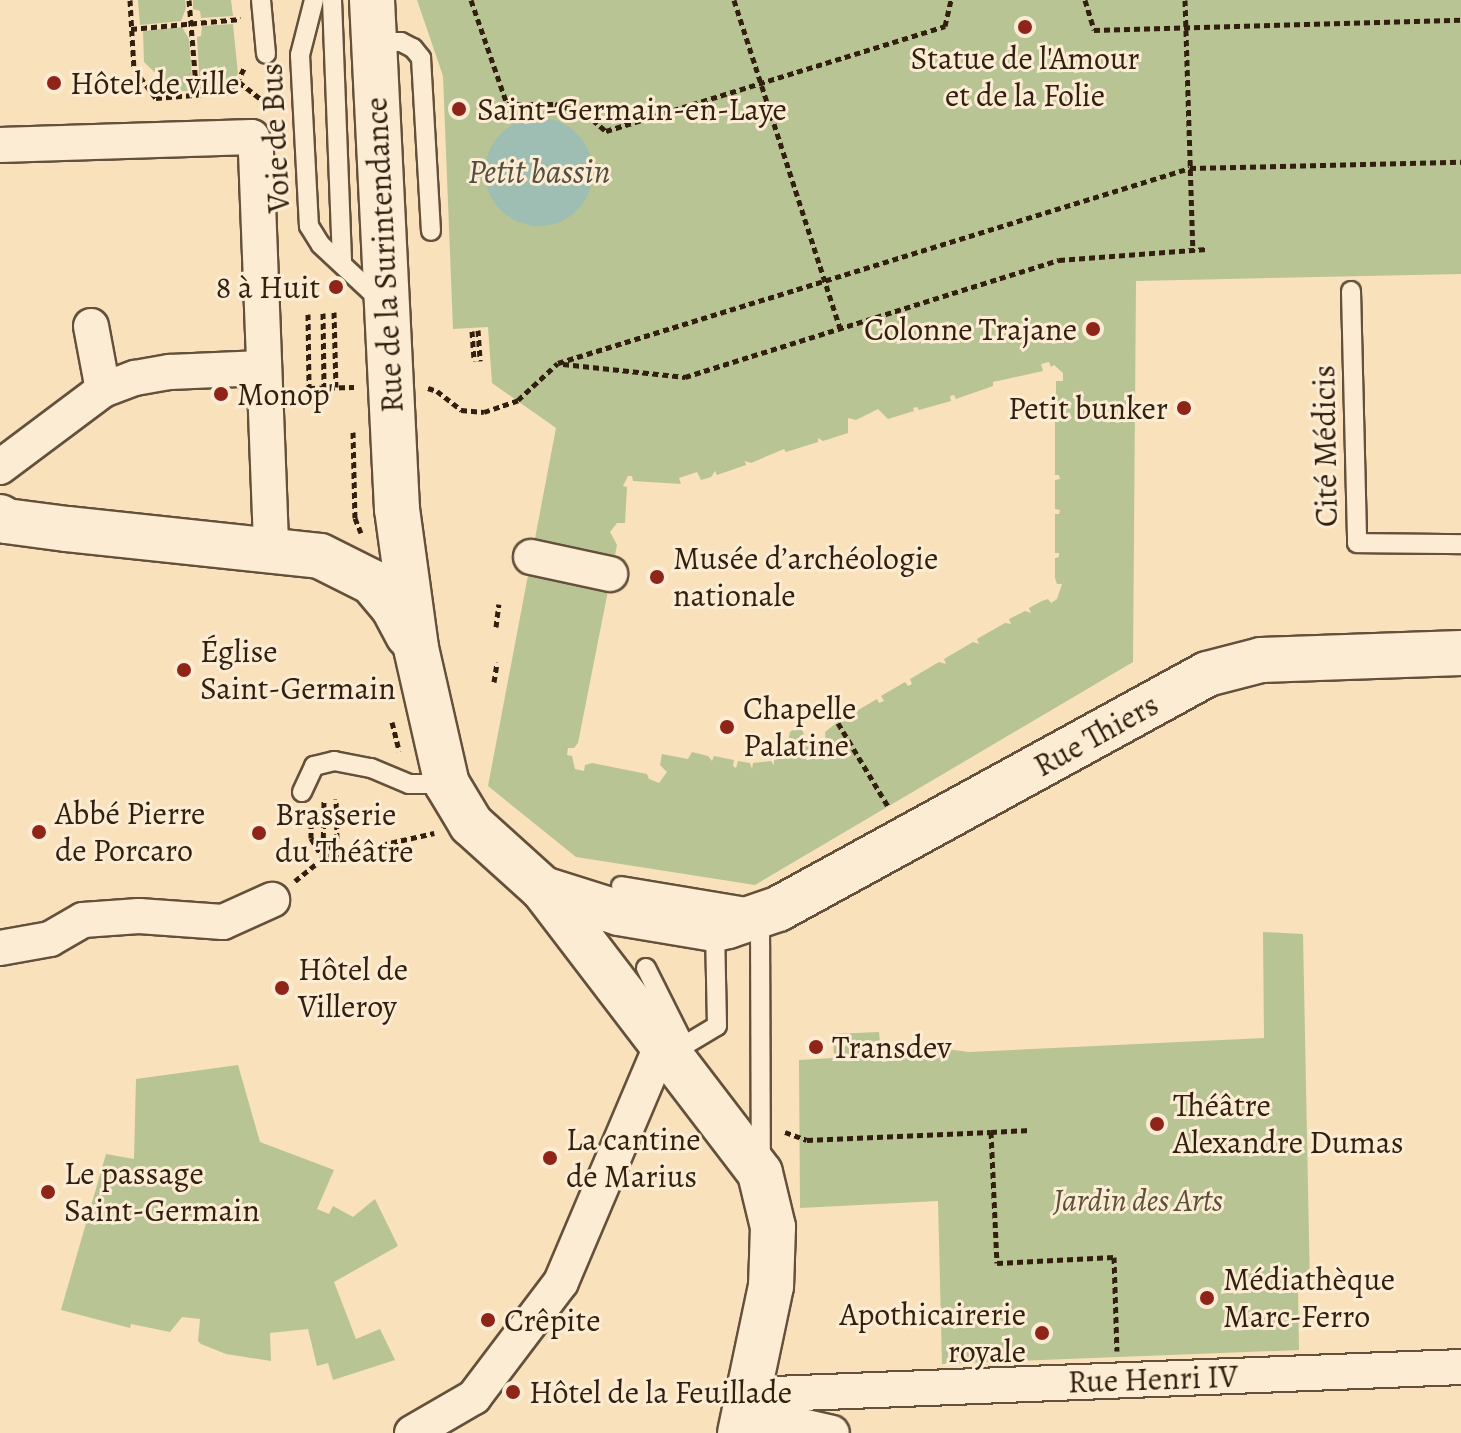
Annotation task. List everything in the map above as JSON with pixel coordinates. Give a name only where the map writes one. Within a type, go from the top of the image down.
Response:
[{"type":"main road","name":"Rue de la Surintendance","points":[[373,21],[385,306],[371,395],[397,509],[416,648]]},
{"type":"main road","points":[[320,556],[367,542],[397,509]]},
{"type":"main road","points":[[0,517],[6,521],[76,533],[320,556],[372,582],[393,607],[416,648],[447,784],[471,824],[543,889],[601,964],[673,1044],[713,1111],[760,1173],[773,1227],[771,1286],[744,1414]]},
{"type":"main road","points":[[0,553],[76,533]]},
{"type":"main road","name":"Rue Thiers","points":[[715,929],[769,913],[1207,674],[1261,660],[1461,653]]},
{"type":"main road","points":[[543,889],[588,906],[715,929]]},
{"type":"main road","points":[[601,964],[664,922]]},
{"type":"street","points":[[0,145],[252,137],[256,152],[271,551]]},
{"type":"street","points":[[91,326],[103,390]]},
{"type":"street","points":[[0,467],[103,390],[135,378],[170,372],[262,368]]},
{"type":"street","points":[[531,557],[610,574]]},
{"type":"street","points":[[0,948],[50,939],[83,920],[139,916],[223,922],[272,900]]},
{"type":"street","points":[[412,1433],[474,1397],[561,1282],[673,1044]]},
{"type":"street","name":"Rue Henri IV","points":[[744,1414],[1118,1380],[1461,1367]]},
{"type":"street","points":[[744,1414],[832,1433]]},
{"type":"lane","points":[[261,0],[266,54]]},
{"type":"lane","name":"Voie de Bus","points":[[314,0],[300,55],[309,226],[321,245],[385,306]]},
{"type":"lane","name":"Voie de Bus","points":[[332,0],[342,262]]},
{"type":"lane","points":[[373,21],[413,48],[421,58],[431,231]]},
{"type":"lane","name":"Cité Médicis","points":[[1351,291],[1357,543],[1461,544]]},
{"type":"lane","points":[[306,796],[314,766],[334,761],[371,768],[409,784],[447,784]]},
{"type":"lane","points":[[621,886],[769,913],[760,1173]]},
{"type":"lane","points":[[646,968],[673,1044],[717,1026],[715,929]]},
{"type":"path","points":[[130,0],[134,69],[156,98],[197,98],[232,92],[245,65]]},
{"type":"path","points":[[189,0],[197,98]]},
{"type":"path","points":[[471,0],[507,104],[555,104],[585,113],[606,131],[945,26],[951,0]]},
{"type":"path","points":[[734,0],[840,328]]},
{"type":"path","points":[[1085,0],[1094,30],[1461,20]]},
{"type":"path","points":[[1185,0],[1193,251]]},
{"type":"path","points":[[240,10],[242,35]]},
{"type":"path","points":[[131,29],[241,19]]},
{"type":"path","points":[[239,82],[270,106]]},
{"type":"path","points":[[308,314],[309,388],[352,387],[371,395],[418,385],[437,391],[461,410],[484,412],[518,400],[558,363],[1190,168],[1461,162]]},
{"type":"path","points":[[558,363],[685,377],[1059,260],[1207,249]]},
{"type":"path","points":[[334,312],[336,387]]},
{"type":"path","points":[[323,313],[324,387]]},
{"type":"path","points":[[475,331],[477,361]]},
{"type":"path","points":[[353,417],[355,518],[367,542]]},
{"type":"path","points":[[496,627],[499,604]]},
{"type":"path","points":[[494,682],[497,662]]},
{"type":"path","points":[[838,723],[888,807]]},
{"type":"path","points":[[306,796],[311,838],[323,858]]},
{"type":"path","points":[[323,799],[323,858]]},
{"type":"path","points":[[272,900],[323,858],[337,839],[336,799]]},
{"type":"path","points":[[323,858],[471,824]]},
{"type":"path","points":[[788,1132],[807,1140],[1030,1130]]},
{"type":"path","points":[[991,1132],[997,1263],[1114,1257],[1118,1380]]},
{"type":"green space","points":[[138,0],[185,0],[186,8],[181,21],[140,25]]},
{"type":"green space","points":[[193,0],[231,0],[233,16],[201,18],[200,11],[193,9]]},
{"type":"green space","points":[[417,0],[1461,0],[1461,274],[1136,281],[1133,662],[755,885],[576,857],[488,786],[556,428],[492,383],[488,327],[453,329],[443,76]],"holes":[[[1049,362],[1051,367],[1054,365],[1063,373],[1063,381],[1056,381],[1056,409],[1060,414],[1055,415],[1055,475],[1059,475],[1060,479],[1055,480],[1055,509],[1060,510],[1059,514],[1055,514],[1055,553],[1059,553],[1059,557],[1055,558],[1055,578],[1057,584],[1062,584],[1057,599],[1051,603],[1048,599],[1042,601],[1029,608],[1031,613],[1025,611],[1009,619],[1011,624],[1005,623],[977,639],[979,644],[973,642],[944,659],[946,664],[939,662],[910,679],[912,684],[908,686],[905,682],[881,696],[884,701],[879,703],[877,699],[848,716],[850,721],[839,721],[825,732],[826,742],[820,747],[816,743],[802,745],[798,739],[804,734],[799,725],[790,732],[787,748],[774,760],[774,765],[771,761],[753,763],[752,769],[750,763],[738,761],[736,768],[733,766],[734,760],[714,756],[712,761],[708,756],[692,752],[688,759],[662,754],[660,765],[667,772],[659,783],[649,779],[647,774],[592,763],[585,765],[584,771],[575,769],[572,756],[567,755],[568,748],[574,748],[578,743],[617,545],[610,532],[617,523],[625,523],[627,487],[623,486],[628,476],[632,476],[633,481],[681,484],[679,478],[697,472],[701,480],[711,477],[715,471],[717,475],[746,465],[745,461],[751,463],[784,449],[786,452],[818,442],[818,438],[823,441],[848,433],[848,418],[856,420],[878,409],[888,419],[914,411],[913,408],[919,410],[951,401],[950,396],[954,395],[956,399],[993,386],[993,382],[1043,371],[1041,364]]]},
{"type":"green space","points":[[233,24],[238,74],[227,88],[200,89],[197,37],[201,36],[202,26]]},
{"type":"green space","points":[[182,27],[189,39],[193,91],[174,91],[144,62],[143,31]]},
{"type":"green space","name":"Jardin des Arts","points":[[1263,932],[1303,934],[1310,1289],[1298,1290],[1299,1350],[942,1364],[938,1201],[800,1208],[799,1060],[834,1058],[833,1034],[879,1032],[881,1053],[931,1047],[969,1052],[1264,1038]]},
{"type":"green space","points":[[238,1065],[260,1142],[334,1170],[317,1209],[329,1214],[333,1206],[353,1217],[375,1199],[398,1246],[334,1282],[356,1339],[380,1329],[395,1360],[333,1380],[328,1363],[317,1366],[308,1329],[270,1333],[271,1361],[226,1354],[201,1344],[198,1341],[200,1319],[182,1317],[170,1332],[131,1324],[130,1328],[61,1310],[106,1154],[134,1159],[136,1079]]},
{"type":"water","name":"Petit bassin","points":[[539,118],[560,122],[577,134],[589,151],[593,172],[589,193],[577,210],[560,222],[539,226],[518,222],[501,210],[489,193],[485,172],[489,151],[501,134],[518,122]]},
{"type":"place","name":"Statue de l'Amour et de la Folie","points":[[1025,27]]},
{"type":"place","name":"Hôtel de ville","points":[[54,83]]},
{"type":"place","name":"Saint-Germain-en-Laye","points":[[459,109]]},
{"type":"place","name":"8 à Huit","points":[[336,287]]},
{"type":"place","name":"Colonne Trajane","points":[[1093,329]]},
{"type":"place","name":"Monop'","points":[[221,394]]},
{"type":"place","name":"Petit bunker","points":[[1184,408]]},
{"type":"place","name":"Musée d’archéologie nationale","points":[[657,577]]},
{"type":"place","name":"Église Saint-Germain","points":[[184,670]]},
{"type":"place","name":"Chapelle Palatine","points":[[727,727]]},
{"type":"place","name":"Abbé Pierre de Porcaro","points":[[39,832]]},
{"type":"place","name":"Brasserie du Théâtre","points":[[259,833]]},
{"type":"place","name":"Hôtel de Villeroy","points":[[282,988]]},
{"type":"place","name":"Transdev","points":[[816,1047]]},
{"type":"place","name":"Théâtre Alexandre Dumas","points":[[1157,1124]]},
{"type":"place","name":"La cantine de Marius","points":[[550,1158]]},
{"type":"place","name":"Le passage Saint-Germain","points":[[48,1192]]},
{"type":"place","name":"Médiathèque Marc-Ferro","points":[[1207,1298]]},
{"type":"place","name":"Crêpite","points":[[488,1320]]},
{"type":"place","name":"Apothicairerie royale","points":[[1042,1333]]},
{"type":"place","name":"Hôtel de la Feuillade","points":[[513,1392]]}]
